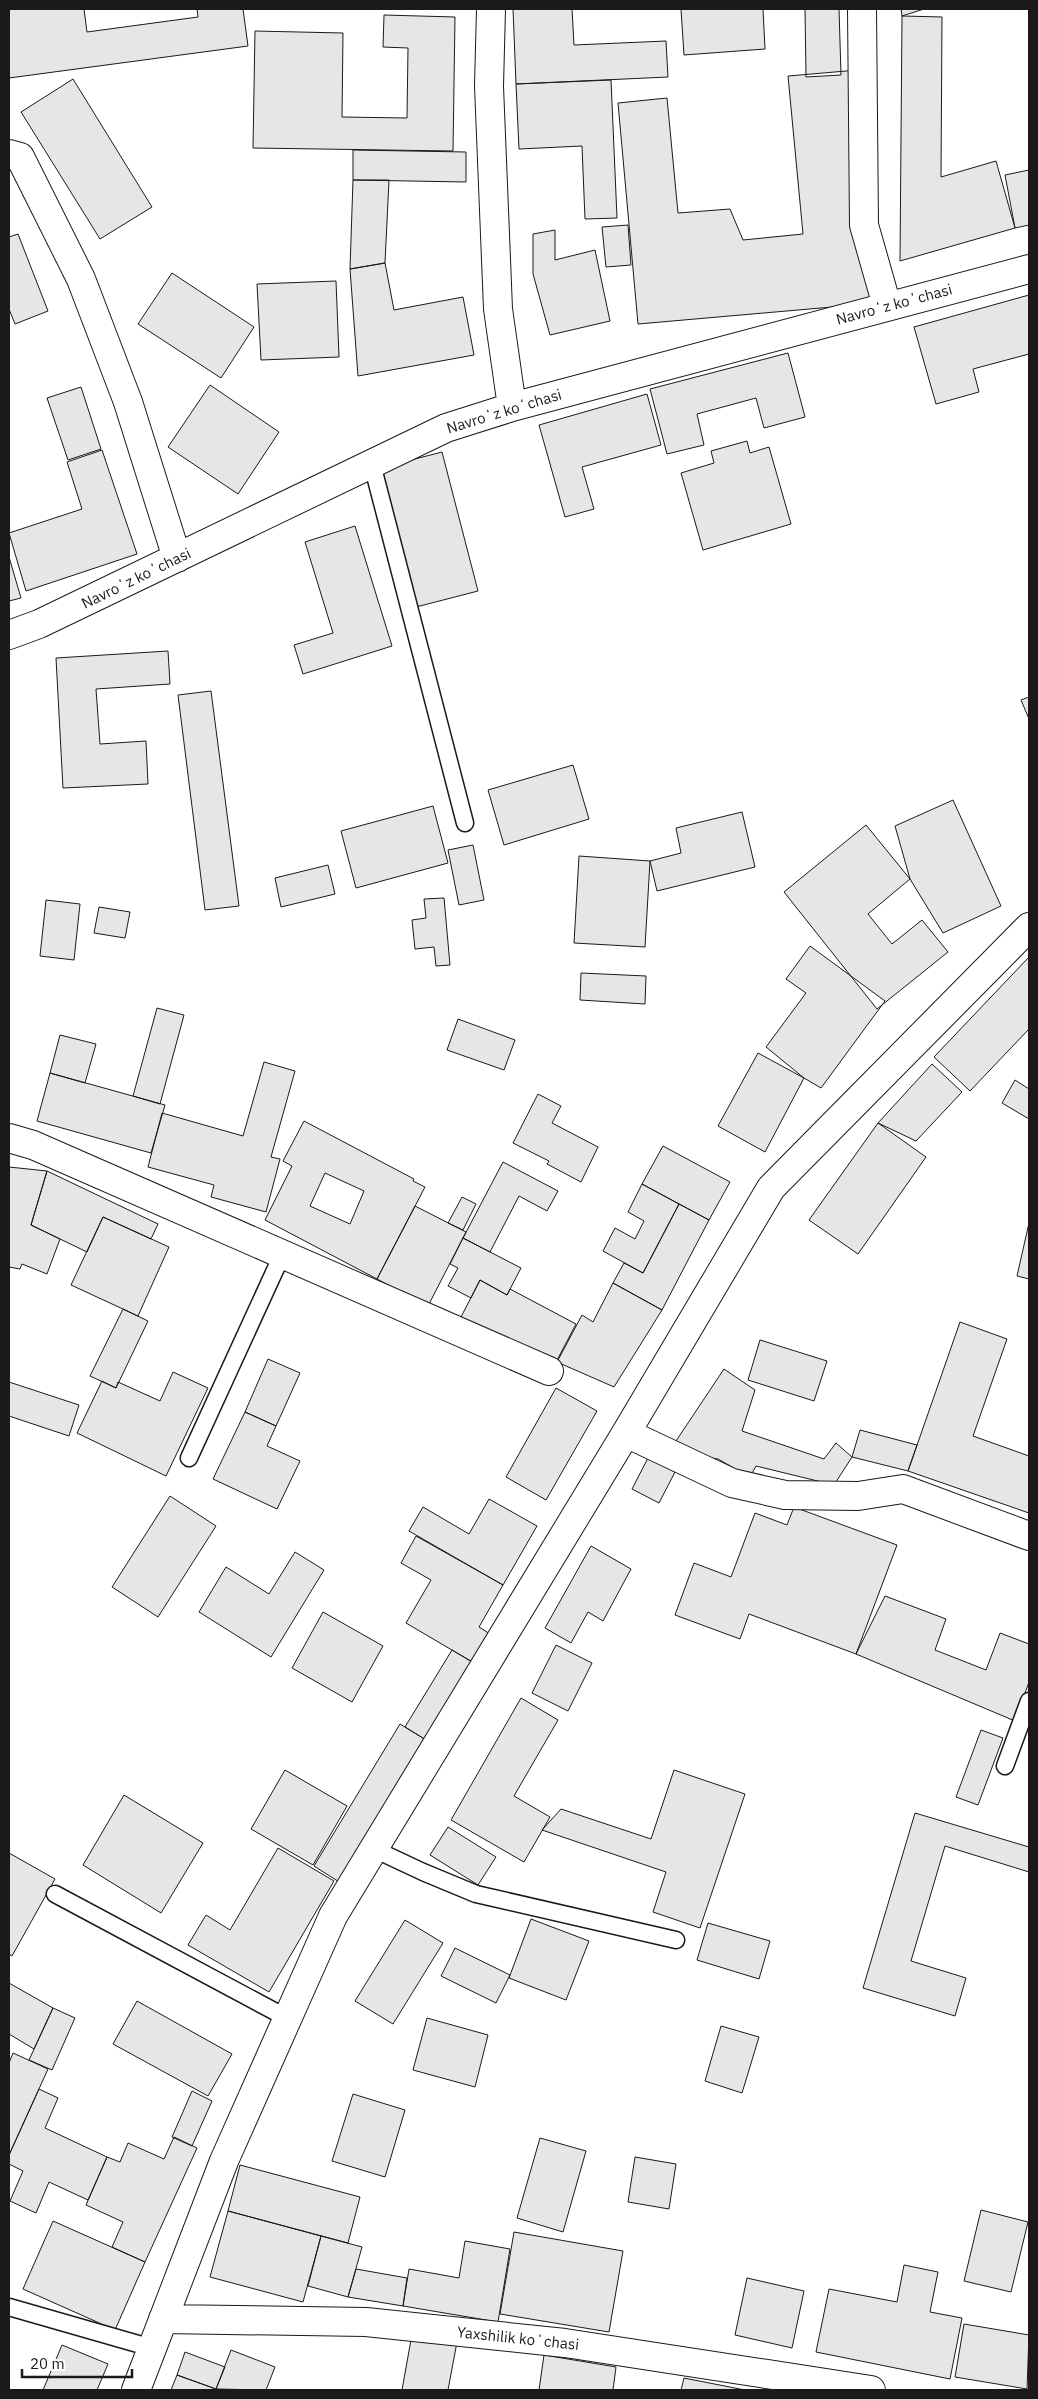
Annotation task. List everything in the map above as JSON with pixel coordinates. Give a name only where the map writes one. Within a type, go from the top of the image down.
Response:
[{"type":"street","points":[[491,9],[489,86],[498,309],[512,407]]},
{"type":"street","points":[[862,9],[864,225],[887,306]]},
{"type":"street","points":[[9,154],[20,157],[80,279],[128,402],[177,558]]},
{"type":"street","name":"Navroʻz koʻchasi","points":[[9,635],[39,624],[446,428],[512,407],[1029,269]]},
{"type":"street","points":[[136,2390],[224,2162],[333,1916],[772,1188],[1029,927]]},
{"type":"street","points":[[9,1138],[34,1145],[549,1372]]},
{"type":"street","points":[[626,1433],[732,1483],[785,1494],[858,1496],[903,1490],[1029,1536]]},
{"type":"street","name":"Yaxshilik koʻchasi","points":[[163,2319],[366,2322],[565,2343],[871,2390]]},
{"type":"lane","points":[[372,464],[465,823]]},
{"type":"lane","points":[[189,1458],[282,1255]]},
{"type":"lane","points":[[1005,1766],[1029,1701]]},
{"type":"lane","points":[[374,1848],[422,1872],[476,1894],[676,1940]]},
{"type":"lane","points":[[55,1894],[287,2018]]},
{"type":"lane","points":[[9,2307],[152,2348]]},
{"type":"building","points":[[9,9],[84,9],[87,32],[198,17],[197,9],[243,9],[248,46],[9,78]]},
{"type":"building","points":[[513,9],[572,9],[574,45],[666,41],[668,77],[516,84]]},
{"type":"building","points":[[681,9],[763,9],[765,49],[684,55]]},
{"type":"building","points":[[805,9],[839,9],[841,75],[806,77]]},
{"type":"building","points":[[901,9],[924,9],[902,16]]},
{"type":"building","points":[[384,15],[455,17],[453,151],[253,148],[255,31],[343,33],[342,117],[407,118],[408,48],[383,47]]},
{"type":"building","points":[[902,16],[942,17],[941,177],[996,161],[1015,228],[900,261]]},
{"type":"building","points":[[858,70],[878,303],[638,324],[618,103],[667,98],[678,213],[730,209],[743,240],[803,234],[788,76]]},
{"type":"building","points":[[73,79],[152,207],[100,239],[21,112]]},
{"type":"building","points":[[611,80],[617,218],[585,219],[582,146],[519,149],[516,84]]},
{"type":"building","points":[[353,150],[466,152],[466,182],[353,180]]},
{"type":"building","points":[[1029,170],[1029,225],[1015,228],[1005,175]]},
{"type":"building","points":[[353,180],[389,180],[385,263],[350,269]]},
{"type":"building","points":[[628,225],[631,265],[606,267],[602,227]]},
{"type":"building","points":[[555,230],[555,260],[595,250],[610,321],[550,335],[533,274],[533,234]]},
{"type":"building","points":[[18,234],[48,311],[15,324],[9,309],[9,237]]},
{"type":"building","points":[[385,263],[394,310],[463,297],[474,355],[358,376],[350,269]]},
{"type":"building","points":[[172,273],[254,327],[221,378],[138,324]]},
{"type":"building","points":[[336,281],[339,357],[261,360],[257,284]]},
{"type":"building","points":[[1029,295],[1029,354],[973,369],[979,392],[936,404],[914,327]]},
{"type":"building","points":[[788,353],[805,417],[764,428],[756,398],[697,414],[704,445],[667,454],[650,389]]},
{"type":"building","points":[[210,385],[279,432],[238,494],[168,447]]},
{"type":"building","points":[[81,387],[101,449],[68,460],[47,398]]},
{"type":"building","points":[[647,394],[661,445],[582,467],[594,509],[565,517],[539,425]]},
{"type":"building","points":[[747,441],[750,453],[769,447],[791,524],[703,550],[681,473],[714,463],[711,451]]},
{"type":"building","points":[[102,450],[137,554],[26,591],[9,533],[82,509],[67,462]]},
{"type":"building","points":[[442,452],[478,591],[416,607],[380,468]]},
{"type":"building","points":[[355,526],[392,646],[303,674],[294,645],[333,633],[305,542]]},
{"type":"building","points":[[9,557],[21,598],[9,601]]},
{"type":"building","points":[[168,651],[170,684],[96,689],[100,744],[146,741],[148,784],[63,788],[56,658]]},
{"type":"building","points":[[211,691],[239,906],[205,910],[178,695]]},
{"type":"building","points":[[1029,697],[1029,719],[1021,700]]},
{"type":"building","points":[[573,765],[589,819],[504,845],[488,790]]},
{"type":"building","points":[[953,800],[1001,906],[943,933],[910,879],[895,826]]},
{"type":"building","points":[[433,806],[448,863],[356,888],[341,831]]},
{"type":"building","points":[[742,812],[755,867],[657,891],[650,861],[681,853],[676,828]]},
{"type":"building","points":[[866,825],[910,879],[868,914],[892,944],[922,920],[948,952],[877,1009],[784,892]]},
{"type":"building","points":[[473,845],[484,900],[459,905],[448,850]]},
{"type":"building","points":[[579,856],[650,861],[645,947],[574,943]]},
{"type":"building","points":[[328,865],[335,894],[281,907],[275,878]]},
{"type":"building","points":[[444,898],[450,965],[436,966],[434,947],[415,949],[412,920],[426,918],[424,899]]},
{"type":"building","points":[[46,900],[80,904],[74,960],[40,956]]},
{"type":"building","points":[[99,907],[130,912],[125,938],[94,933]]},
{"type":"building","points":[[810,946],[885,1001],[821,1088],[804,1078],[766,1047],[806,993],[786,979]]},
{"type":"building","points":[[1029,957],[1029,1029],[970,1091],[934,1057]]},
{"type":"building","points":[[581,973],[646,976],[645,1004],[580,1000]]},
{"type":"building","points":[[157,1008],[184,1015],[160,1104],[133,1096]]},
{"type":"building","points":[[458,1019],[515,1040],[504,1070],[447,1050]]},
{"type":"building","points":[[60,1035],[96,1044],[85,1083],[50,1073]]},
{"type":"building","points":[[758,1053],[804,1078],[765,1152],[718,1126]]},
{"type":"building","points":[[264,1062],[295,1071],[271,1157],[280,1159],[266,1212],[211,1197],[214,1185],[148,1167],[162,1113],[243,1136]]},
{"type":"building","points":[[932,1064],[962,1092],[916,1141],[878,1123]]},
{"type":"building","points":[[50,1073],[165,1105],[151,1153],[37,1121]]},
{"type":"building","points":[[1015,1080],[1029,1089],[1029,1119],[1002,1103]]},
{"type":"building","points":[[538,1094],[561,1106],[552,1123],[598,1147],[581,1182],[547,1164],[549,1161],[513,1143]]},
{"type":"building","points":[[304,1121],[414,1179],[413,1181],[425,1187],[377,1279],[265,1220],[292,1166],[283,1161]],"holes":[[[325,1173],[364,1191],[350,1224],[310,1206]]]},
{"type":"building","points":[[878,1123],[926,1157],[858,1254],[809,1220]]},
{"type":"building","points":[[663,1146],[730,1182],[709,1220],[642,1184]]},
{"type":"building","points":[[503,1162],[558,1191],[547,1211],[519,1196],[490,1252],[463,1238]]},
{"type":"building","points":[[9,1167],[47,1171],[31,1225],[60,1239],[47,1274],[22,1264],[20,1269],[9,1267]]},
{"type":"building","points":[[47,1171],[158,1224],[151,1239],[103,1217],[87,1252],[31,1225]]},
{"type":"building","points":[[642,1184],[679,1204],[643,1273],[603,1251],[615,1228],[635,1239],[644,1221],[628,1212]]},
{"type":"building","points":[[462,1197],[476,1204],[463,1230],[448,1223]]},
{"type":"building","points":[[679,1204],[709,1220],[662,1310],[613,1283],[624,1263],[643,1273]]},
{"type":"building","points":[[415,1206],[466,1232],[428,1306],[377,1279]]},
{"type":"building","points":[[103,1217],[169,1247],[138,1316],[71,1285]]},
{"type":"building","points":[[1029,1223],[1029,1279],[1017,1276]]},
{"type":"building","points":[[463,1238],[521,1268],[507,1295],[480,1280],[471,1298],[448,1286],[458,1268],[450,1264]]},
{"type":"building","points":[[480,1280],[507,1295],[510,1289],[576,1324],[554,1366],[461,1317]]},
{"type":"building","points":[[613,1283],[662,1310],[614,1387],[557,1362],[582,1315],[593,1322]]},
{"type":"building","points":[[123,1309],[148,1321],[116,1388],[90,1376]]},
{"type":"building","points":[[960,1322],[1007,1339],[973,1436],[1029,1456],[1029,1513],[908,1471]]},
{"type":"building","points":[[760,1340],[827,1361],[814,1401],[748,1380]]},
{"type":"building","points":[[268,1359],[300,1373],[276,1426],[245,1412]]},
{"type":"building","points":[[724,1369],[755,1390],[742,1431],[824,1459],[836,1443],[852,1457],[834,1485],[756,1466],[750,1477],[718,1459],[698,1456],[676,1441]]},
{"type":"building","points":[[173,1372],[208,1388],[166,1476],[77,1433],[102,1381],[116,1388],[118,1382],[160,1401]]},
{"type":"building","points":[[9,1382],[79,1405],[69,1436],[9,1416]]},
{"type":"building","points":[[556,1388],[597,1411],[546,1500],[506,1477]]},
{"type":"building","points":[[245,1412],[276,1426],[267,1446],[300,1461],[277,1509],[213,1479]]},
{"type":"building","points":[[860,1430],[917,1445],[908,1471],[852,1457]]},
{"type":"building","points":[[648,1458],[675,1472],[659,1503],[632,1489]]},
{"type":"building","points":[[170,1496],[216,1526],[158,1617],[112,1587]]},
{"type":"building","points":[[489,1499],[537,1526],[503,1585],[409,1531],[423,1507],[469,1534]]},
{"type":"building","points":[[794,1507],[897,1545],[856,1654],[749,1614],[740,1639],[675,1615],[694,1563],[731,1577],[755,1513],[787,1525]]},
{"type":"building","points":[[416,1536],[503,1585],[479,1627],[490,1634],[474,1663],[406,1623],[431,1580],[401,1563]]},
{"type":"building","points":[[591,1546],[631,1569],[603,1621],[588,1612],[571,1643],[545,1628]]},
{"type":"building","points":[[295,1552],[324,1570],[271,1657],[199,1612],[226,1567],[269,1594]]},
{"type":"building","points":[[885,1596],[946,1619],[935,1650],[986,1670],[1000,1633],[1029,1644],[1029,1682],[1015,1721],[856,1654]]},
{"type":"building","points":[[323,1612],[383,1646],[352,1702],[292,1668]]},
{"type":"building","points":[[556,1645],[592,1663],[568,1711],[532,1693]]},
{"type":"building","points":[[452,1650],[474,1663],[431,1743],[405,1727]]},
{"type":"building","points":[[521,1698],[558,1720],[514,1796],[550,1817],[524,1862],[451,1820]]},
{"type":"building","points":[[400,1724],[431,1743],[344,1885],[314,1866]]},
{"type":"building","points":[[981,1730],[1003,1738],[978,1805],[956,1797]]},
{"type":"building","points":[[285,1770],[347,1806],[313,1865],[251,1829]]},
{"type":"building","points":[[674,1770],[745,1794],[700,1928],[653,1912],[666,1872],[542,1830],[561,1809],[651,1839]]},
{"type":"building","points":[[124,1795],[203,1843],[161,1913],[83,1865]]},
{"type":"building","points":[[915,1813],[1029,1847],[1029,1872],[945,1846],[911,1961],[966,1978],[955,2016],[863,1988]]},
{"type":"building","points":[[448,1827],[496,1857],[478,1885],[430,1855]]},
{"type":"building","points":[[278,1848],[334,1881],[269,1992],[188,1945],[206,1915],[230,1930]]},
{"type":"building","points":[[9,1853],[55,1879],[12,1956],[9,1954]]},
{"type":"building","points":[[531,1919],[589,1941],[566,2000],[509,1978]]},
{"type":"building","points":[[405,1920],[443,1943],[393,2024],[355,2001]]},
{"type":"building","points":[[708,1923],[770,1941],[759,1979],[697,1960]]},
{"type":"building","points":[[455,1948],[510,1975],[496,2003],[441,1976]]},
{"type":"building","points":[[9,1983],[53,2008],[34,2049],[9,2034]]},
{"type":"building","points":[[137,2001],[232,2054],[208,2096],[113,2044]]},
{"type":"building","points":[[53,2008],[75,2018],[52,2070],[29,2060]]},
{"type":"building","points":[[427,2018],[488,2035],[475,2087],[413,2070]]},
{"type":"building","points":[[721,2026],[759,2037],[742,2093],[705,2081]]},
{"type":"building","points":[[13,2053],[48,2069],[9,2155],[9,2063]]},
{"type":"building","points":[[39,2089],[58,2098],[45,2128],[107,2157],[88,2200],[49,2182],[36,2213],[10,2201],[23,2171],[9,2164],[9,2155]]},
{"type":"building","points":[[192,2091],[212,2101],[192,2146],[172,2137]]},
{"type":"building","points":[[353,2094],[405,2110],[385,2177],[332,2161]]},
{"type":"building","points":[[174,2137],[197,2148],[145,2262],[112,2247],[123,2222],[86,2205],[107,2157],[120,2162],[128,2143],[164,2159]]},
{"type":"building","points":[[540,2138],[586,2151],[563,2232],[517,2218]]},
{"type":"building","points":[[635,2157],[676,2164],[669,2209],[628,2202]]},
{"type":"building","points":[[240,2165],[360,2197],[348,2243],[228,2211]]},
{"type":"building","points":[[981,2210],[1028,2222],[1011,2292],[964,2281]]},
{"type":"building","points":[[228,2211],[321,2236],[303,2302],[210,2277]]},
{"type":"building","points":[[53,2221],[145,2262],[115,2330],[23,2289]]},
{"type":"building","points":[[514,2232],[623,2251],[609,2332],[500,2314]]},
{"type":"building","points":[[321,2236],[362,2247],[348,2297],[308,2286]]},
{"type":"building","points":[[465,2241],[510,2249],[498,2322],[403,2306],[409,2269],[459,2278]]},
{"type":"building","points":[[904,2265],[938,2272],[930,2312],[962,2318],[950,2379],[816,2352],[829,2289],[897,2302]]},
{"type":"building","points":[[356,2269],[407,2278],[403,2306],[348,2297]]},
{"type":"building","points":[[747,2278],[804,2291],[792,2348],[735,2335]]},
{"type":"building","points":[[964,2324],[1029,2335],[1027,2389],[955,2377]]},
{"type":"building","points":[[412,2334],[457,2342],[448,2390],[402,2390]]},
{"type":"building","points":[[62,2345],[108,2364],[97,2390],[43,2390]]},
{"type":"building","points":[[231,2350],[275,2367],[266,2390],[216,2389]]},
{"type":"building","points":[[185,2352],[225,2367],[216,2389],[177,2375]]},
{"type":"building","points":[[544,2355],[616,2367],[613,2390],[539,2390]]},
{"type":"building","points":[[177,2375],[216,2389],[219,2390],[171,2390]]},
{"type":"building","points":[[684,2378],[745,2390],[681,2390]]}]
